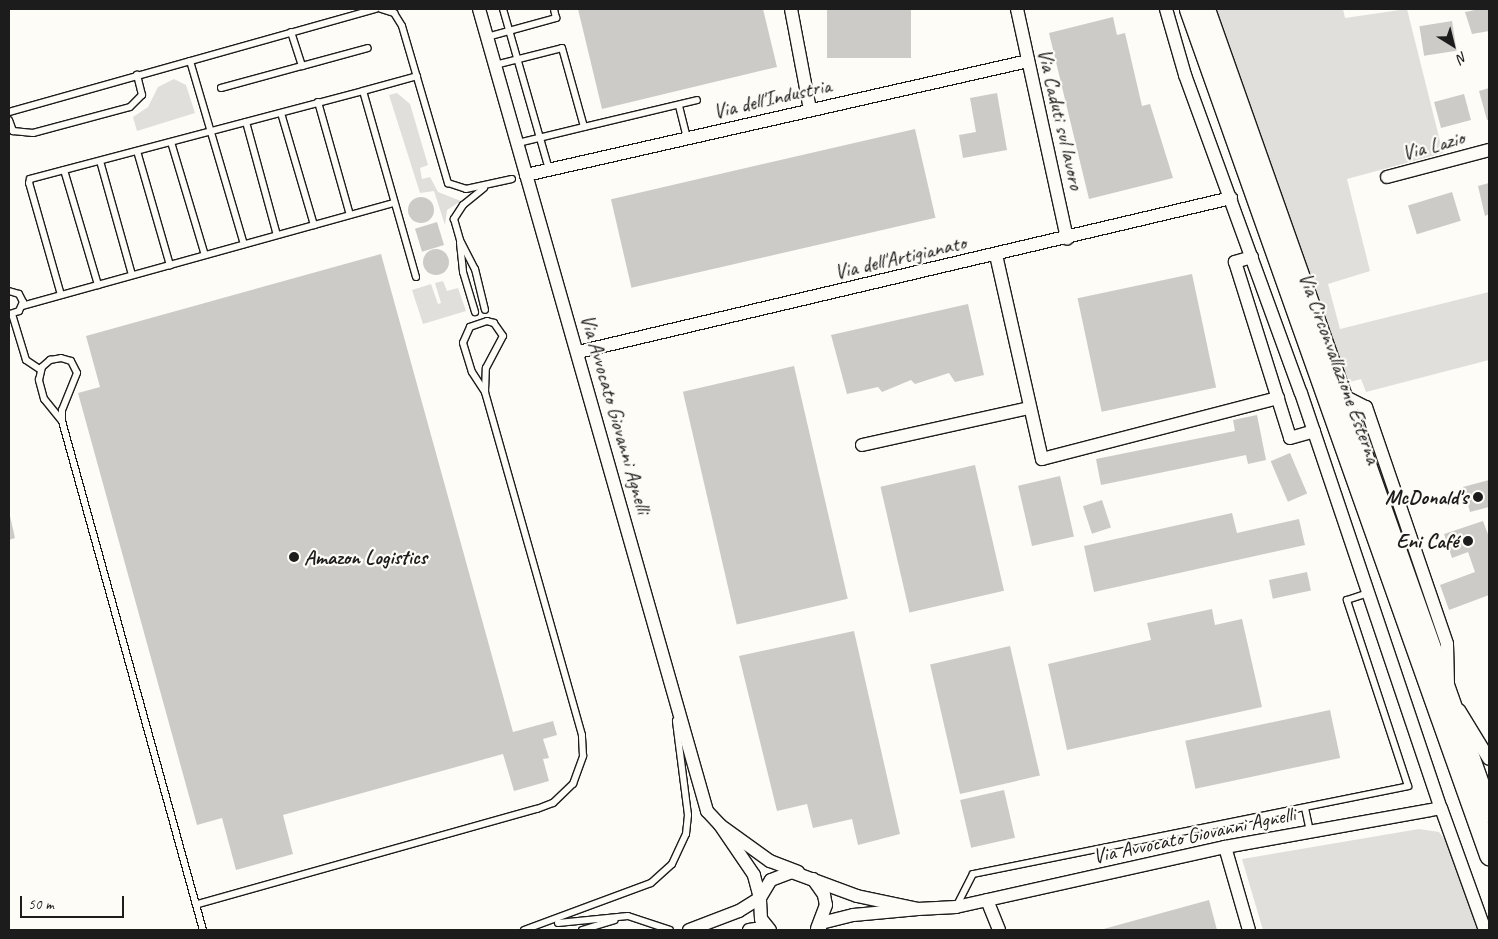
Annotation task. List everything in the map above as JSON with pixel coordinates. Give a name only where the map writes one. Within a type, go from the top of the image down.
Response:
[{"type":"main road","name":"Via Circonvallazione Esterna","points":[[1189,9],[1489,855]]},
{"type":"main road","name":"Via Circonvallazione Esterna","points":[[1205,9],[1489,812]]},
{"type":"street","name":"Via Avvocato Giovanni Agnelli","points":[[479,9],[707,811],[720,825],[754,874],[760,898],[759,909],[768,929]]},
{"type":"street","points":[[791,9],[810,110]]},
{"type":"street","name":"Via Caduti sul lavoro","points":[[1017,9],[1068,239]]},
{"type":"street","points":[[1166,9],[1185,75],[1314,430],[1441,808],[1485,930]]},
{"type":"street","name":"Via dell'Industria","points":[[526,176],[687,137],[1028,61]]},
{"type":"street","name":"Via Lazio","points":[[1387,177],[1489,150]]},
{"type":"street","name":"Via dell'Artigianato","points":[[578,352],[1068,239],[1230,198]]},
{"type":"street","points":[[996,255],[1042,459],[1278,398]]},
{"type":"street","points":[[1252,257],[1235,262],[1290,438],[1314,430]]},
{"type":"street","points":[[862,445],[1029,408]]},
{"type":"street","name":"Via Circonvallazione Esterna","points":[[1448,694],[1489,759]]},
{"type":"street","name":"Via Avvocato Giovanni Agnelli","points":[[819,928],[853,915],[956,906],[1225,846],[1441,808]]},
{"type":"street","points":[[720,825],[770,861],[857,896],[918,909]]},
{"type":"street","points":[[1225,846],[1249,930]]},
{"type":"street","points":[[689,929],[739,911],[760,898],[771,880],[792,872],[808,877],[824,895],[826,905],[819,928]]},
{"type":"street","points":[[987,900],[996,930]]},
{"type":"street","points":[[748,930],[768,929]]},
{"type":"lane","points":[[9,112],[376,9]]},
{"type":"lane","points":[[381,9],[398,18],[448,183],[466,189],[512,179]]},
{"type":"lane","points":[[503,9],[549,169]]},
{"type":"lane","points":[[487,37],[556,18],[554,9]]},
{"type":"lane","points":[[291,32],[302,66]]},
{"type":"lane","points":[[221,88],[368,48]]},
{"type":"lane","points":[[495,65],[562,48],[584,127]]},
{"type":"lane","points":[[190,61],[209,132],[244,244]]},
{"type":"lane","points":[[9,120],[13,132],[33,134],[130,107],[142,95],[137,76]]},
{"type":"lane","points":[[61,295],[29,183],[30,179],[417,76]]},
{"type":"lane","points":[[363,91],[416,277]]},
{"type":"lane","points":[[518,143],[679,106],[697,100]]},
{"type":"lane","points":[[318,102],[350,215]]},
{"type":"lane","points":[[679,106],[687,137]]},
{"type":"lane","points":[[281,112],[314,225]]},
{"type":"lane","points":[[246,122],[277,235]]},
{"type":"lane","points":[[171,142],[205,255]]},
{"type":"lane","points":[[137,151],[170,265]]},
{"type":"lane","points":[[100,161],[132,275]]},
{"type":"lane","points":[[64,170],[98,285]]},
{"type":"lane","points":[[475,312],[463,272],[460,240],[454,219],[462,205],[477,191],[497,182]]},
{"type":"lane","points":[[41,370],[26,360],[10,314],[22,306],[394,202]]},
{"type":"lane","points":[[460,240],[475,269],[486,310]]},
{"type":"lane","points":[[9,289],[19,294],[22,306]]},
{"type":"lane","points":[[198,904],[537,809],[553,802],[573,784],[583,756],[582,735],[485,392],[472,372],[463,342],[470,327],[486,321],[494,323],[503,336],[486,368],[485,392]]},
{"type":"lane","points":[[62,421],[44,399],[39,380],[41,370],[50,360],[61,358],[76,366],[76,380],[62,410],[62,421],[198,904],[203,930]]},
{"type":"lane","points":[[956,906],[973,874],[1408,786],[1347,600],[1368,593]]},
{"type":"lane","points":[[524,930],[549,923],[651,883],[664,874],[680,852],[688,815],[672,689]]},
{"type":"lane","points":[[1305,808],[1310,831]]},
{"type":"lane","points":[[549,923],[628,916],[670,930]]},
{"type":"lane","points":[[582,930],[628,916]]},
{"type":"shaded area","points":[[1212,9],[1343,9],[1345,18],[1407,9],[1443,153],[1347,179],[1370,271],[1328,284],[1340,329],[1489,292],[1489,360],[1366,392],[1361,379],[1346,383]]},
{"type":"shaded area","points":[[174,79],[186,85],[195,113],[137,131],[133,117],[148,107],[158,87]]},
{"type":"shaded area","points":[[397,93],[410,104],[428,165],[420,168],[422,179],[430,177],[438,192],[461,201],[447,210],[445,225],[434,191],[420,193],[389,95]]},
{"type":"shaded area","points":[[443,281],[447,291],[458,288],[466,311],[423,324],[412,290],[431,284],[438,304],[441,303],[435,283]]},
{"type":"shaded area","points":[[1419,829],[1439,832],[1446,841],[1481,930],[1263,930],[1242,859]]},
{"type":"building","points":[[578,9],[763,9],[777,67],[602,109]]},
{"type":"building","points":[[827,9],[911,9],[911,58],[827,58]]},
{"type":"building","points":[[1489,9],[1489,31],[1472,34],[1465,12]]},
{"type":"building","points":[[1113,17],[1117,35],[1125,33],[1142,106],[1150,104],[1173,178],[1089,199],[1049,33]]},
{"type":"building","points":[[1452,21],[1457,51],[1424,56],[1419,26]]},
{"type":"building","points":[[1489,88],[1489,120],[1487,120],[1479,91]]},
{"type":"building","points":[[997,93],[1007,150],[963,158],[959,135],[976,132],[970,98]]},
{"type":"building","points":[[1464,94],[1471,120],[1441,128],[1434,102]]},
{"type":"building","points":[[915,129],[935,218],[631,288],[611,199]]},
{"type":"building","points":[[1489,183],[1489,214],[1485,216],[1478,186]]},
{"type":"building","points":[[1452,192],[1461,221],[1417,234],[1408,205]]},
{"type":"building","points":[[421,197],[430,201],[434,210],[430,219],[421,223],[412,219],[408,210],[412,201]]},
{"type":"building","points":[[437,222],[444,245],[422,252],[415,229]]},
{"type":"building","points":[[436,249],[445,253],[449,262],[445,271],[436,275],[427,271],[423,262],[427,253]]},
{"type":"building","name":"Amazon Logistics","points":[[381,254],[513,732],[553,721],[557,735],[543,739],[549,758],[543,759],[549,781],[514,791],[503,754],[283,815],[293,854],[236,870],[222,818],[197,825],[78,393],[100,387],[86,336]]},
{"type":"building","points":[[1192,274],[1216,387],[1102,412],[1078,298]]},
{"type":"building","points":[[968,304],[984,375],[955,382],[949,373],[915,384],[911,380],[882,392],[878,387],[847,394],[831,335]]},
{"type":"building","points":[[794,366],[848,599],[737,625],[683,392]]},
{"type":"building","points":[[1257,415],[1266,460],[1248,464],[1246,455],[1101,485],[1096,459],[1235,431],[1233,420]]},
{"type":"building","points":[[1290,453],[1307,494],[1288,502],[1271,461]]},
{"type":"building","points":[[975,465],[1004,591],[910,613],[880,487]]},
{"type":"building","points":[[1060,476],[1074,536],[1032,546],[1018,486]]},
{"type":"building","name":"McDonald's","points":[[1489,480],[1489,507],[1470,512],[1463,487]]},
{"type":"building","points":[[1102,500],[1111,528],[1092,534],[1083,506]]},
{"type":"building","points":[[1232,513],[1237,533],[1299,519],[1305,545],[1094,592],[1084,546]]},
{"type":"building","points":[[9,517],[15,538],[9,540]]},
{"type":"building","points":[[1483,521],[1489,537],[1489,595],[1449,610],[1440,585],[1475,572],[1468,552],[1452,558],[1444,534]]},
{"type":"building","points":[[1307,572],[1311,591],[1273,599],[1269,580]]},
{"type":"building","points":[[1212,609],[1215,625],[1242,619],[1262,707],[1067,750],[1048,664],[1151,640],[1147,623]]},
{"type":"building","points":[[854,631],[900,834],[858,845],[852,819],[813,828],[807,804],[777,811],[739,656]]},
{"type":"building","points":[[1010,646],[1040,776],[960,794],[930,664]]},
{"type":"building","points":[[1330,710],[1340,758],[1195,789],[1185,741]]},
{"type":"building","points":[[1004,790],[1015,838],[971,848],[960,800]]},
{"type":"building","points":[[1209,900],[1217,930],[1100,930]]},
{"type":"place","name":"McDonald's","points":[[1478,497]]},
{"type":"place","name":"Eni Café","points":[[1468,541]]},
{"type":"place","name":"Amazon Logistics","points":[[294,557]]}]
